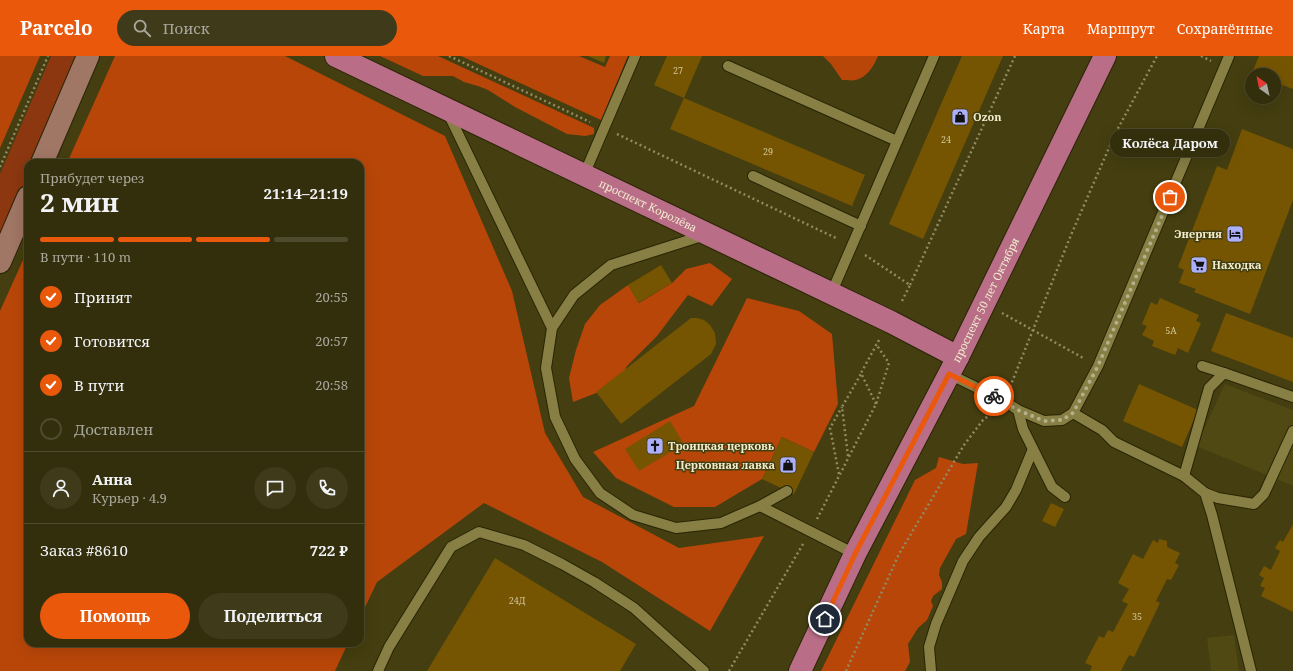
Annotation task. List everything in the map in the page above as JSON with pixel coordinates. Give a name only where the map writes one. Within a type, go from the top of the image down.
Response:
[{"type":"main road","name":"проспект Королёва","points":[[336,56],[891,322],[954,366]]},
{"type":"main road","name":"проспект 50 лет Октября","points":[[800,671],[855,554],[954,366],[1105,56]]},
{"type":"street","points":[[44,159],[88,56]]},
{"type":"street","points":[[0,262],[24,206]]},
{"type":"lane","points":[[584,175],[635,56]]},
{"type":"lane","points":[[831,294],[934,56]]},
{"type":"lane","points":[[954,366],[1018,410],[1044,421],[1062,420],[1073,413],[1098,366],[1229,56]]},
{"type":"lane","points":[[728,66],[897,141]]},
{"type":"lane","points":[[446,109],[552,328]]},
{"type":"lane","points":[[753,176],[861,226]]},
{"type":"lane","points":[[707,234],[611,264],[574,295],[552,328],[546,368],[555,417],[575,459],[600,493],[633,516],[676,528],[721,523],[760,506],[787,491]]},
{"type":"lane","points":[[1202,366],[1293,397]]},
{"type":"lane","points":[[1184,476],[1209,388],[1224,373]]},
{"type":"lane","points":[[1018,410],[1023,429],[1052,487],[1065,497]]},
{"type":"lane","points":[[1073,413],[1102,430],[1114,442],[1184,476],[1204,493],[1218,498],[1254,504],[1264,494],[1293,431]]},
{"type":"lane","points":[[931,671],[929,647],[939,618],[963,561],[979,537],[1013,496],[1033,449]]},
{"type":"lane","points":[[1204,493],[1212,514],[1251,671]]},
{"type":"lane","points":[[760,506],[855,554]]},
{"type":"lane","points":[[378,671],[389,647],[451,546],[479,532],[524,545],[594,582],[634,608],[699,669]]},
{"type":"path","points":[[0,167],[48,56]]},
{"type":"path","points":[[449,56],[852,246],[910,285]]},
{"type":"path","points":[[839,474],[830,428],[876,344],[891,322],[910,285],[1015,56]]},
{"type":"path","points":[[846,671],[899,554],[964,445],[983,420],[1004,401],[1071,235],[1115,134],[1157,56]]},
{"type":"path","points":[[984,304],[1098,366]]},
{"type":"path","points":[[729,671],[811,532],[839,474],[876,404],[889,364],[876,344]]},
{"type":"path","points":[[861,373],[876,404]]},
{"type":"path","points":[[842,407],[848,457]]},
{"type":"shaded area","points":[[0,56],[40,56],[0,148]]},
{"type":"shaded area","points":[[51,56],[79,56],[36,159],[24,159],[24,186],[0,243],[0,174]]},
{"type":"shaded area","points":[[115,56],[285,56],[445,136],[512,291],[545,433],[583,497],[679,548],[764,536],[710,631],[602,562],[484,503],[377,582],[364,610],[364,159],[69,159]]},
{"type":"shaded area","points":[[380,56],[438,56],[594,128],[594,134],[585,136],[567,134],[515,107],[488,90],[464,82],[453,76],[423,76]]},
{"type":"shaded area","points":[[461,56],[579,56],[605,67],[610,56],[628,56],[601,120]]},
{"type":"shaded area","points":[[823,56],[878,56],[867,74],[860,79],[842,80],[831,64]]},
{"type":"shaded area","points":[[24,258],[24,647],[346,647],[335,671],[0,671],[0,311]]},
{"type":"shaded area","points":[[710,263],[732,279],[712,306],[688,295],[657,336],[627,366],[617,385],[573,402],[569,378],[576,350],[585,324],[600,305],[628,285],[639,303],[672,283],[686,269]]},
{"type":"shaded area","points":[[747,298],[799,311],[832,334],[838,404],[814,452],[782,437],[762,479],[715,507],[674,507],[616,478],[593,452],[694,406]]},
{"type":"shaded area","points":[[1225,384],[1293,410],[1293,486],[1196,446]]},
{"type":"shaded area","points":[[939,457],[963,464],[978,463],[966,534],[956,539],[940,568],[939,575],[942,582],[942,589],[933,596],[931,601],[933,606],[927,620],[918,628],[908,644],[910,662],[905,671],[821,671],[915,480],[936,468]]},
{"type":"shaded area","points":[[1234,635],[1239,671],[1211,671],[1207,638]]},
{"type":"building","points":[[588,56],[606,56],[604,63]]},
{"type":"building","points":[[667,56],[702,56],[684,98],[654,85]]},
{"type":"building","points":[[962,56],[1003,56],[923,239],[889,224]]},
{"type":"building","points":[[1259,56],[1293,56],[1293,89],[1281,85],[1281,68],[1254,68]]},
{"type":"building","points":[[684,98],[865,175],[852,206],[670,129]]},
{"type":"building","name":"Энергия","points":[[1242,129],[1293,149],[1293,200],[1250,314],[1194,292],[1196,289],[1179,283],[1184,270],[1178,267],[1217,166],[1227,170]]},
{"type":"building","points":[[661,265],[672,283],[638,303],[628,285]]},
{"type":"building","points":[[1160,298],[1199,315],[1196,321],[1201,323],[1188,353],[1178,348],[1175,355],[1152,346],[1154,341],[1142,335],[1147,326],[1142,324],[1151,302],[1157,305]]},
{"type":"building","points":[[1226,313],[1293,338],[1293,382],[1211,351]]},
{"type":"building","points":[[691,318],[704,320],[710,325],[715,333],[716,344],[711,354],[621,424],[596,392]]},
{"type":"building","points":[[1139,384],[1198,410],[1182,447],[1123,421]]},
{"type":"building","name":"Троицкая церковь","points":[[670,421],[684,444],[639,471],[625,449]]},
{"type":"building","name":"Церковная лавка","points":[[782,437],[814,452],[794,494],[762,479]]},
{"type":"building","points":[[1051,503],[1064,509],[1055,527],[1042,521]]},
{"type":"building","points":[[1293,524],[1293,612],[1261,596],[1265,588],[1260,586],[1264,578],[1259,575],[1264,566],[1271,570],[1280,551],[1275,548],[1280,540],[1283,542]]},
{"type":"building","points":[[1159,539],[1167,541],[1167,547],[1180,553],[1175,563],[1179,565],[1171,580],[1167,579],[1156,601],[1160,603],[1134,657],[1129,655],[1121,671],[1090,671],[1092,666],[1085,663],[1099,636],[1104,638],[1108,630],[1113,632],[1128,604],[1122,601],[1129,589],[1118,583],[1133,554],[1143,559],[1153,540],[1158,543]]},
{"type":"building","points":[[495,558],[636,644],[620,671],[427,671]]},
{"type":"way so far","points":[[994,396],[1018,410],[1044,421],[1062,420],[1073,413],[1098,366],[1170,197]]},
{"type":"place","name":"Ozon","points":[[960,117]]},
{"type":"place","name":"Колёса Даром","points":[[1170,197]]},
{"type":"place","name":"Энергия","points":[[1235,234]]},
{"type":"place","name":"Находка","points":[[1199,265]]},
{"type":"place","name":"Троицкая церковь","points":[[655,446]]},
{"type":"place","name":"Церковная лавка","points":[[788,465]]},
{"type":"route","points":[[825,619],[855,554],[949,374],[994,396]]}]
